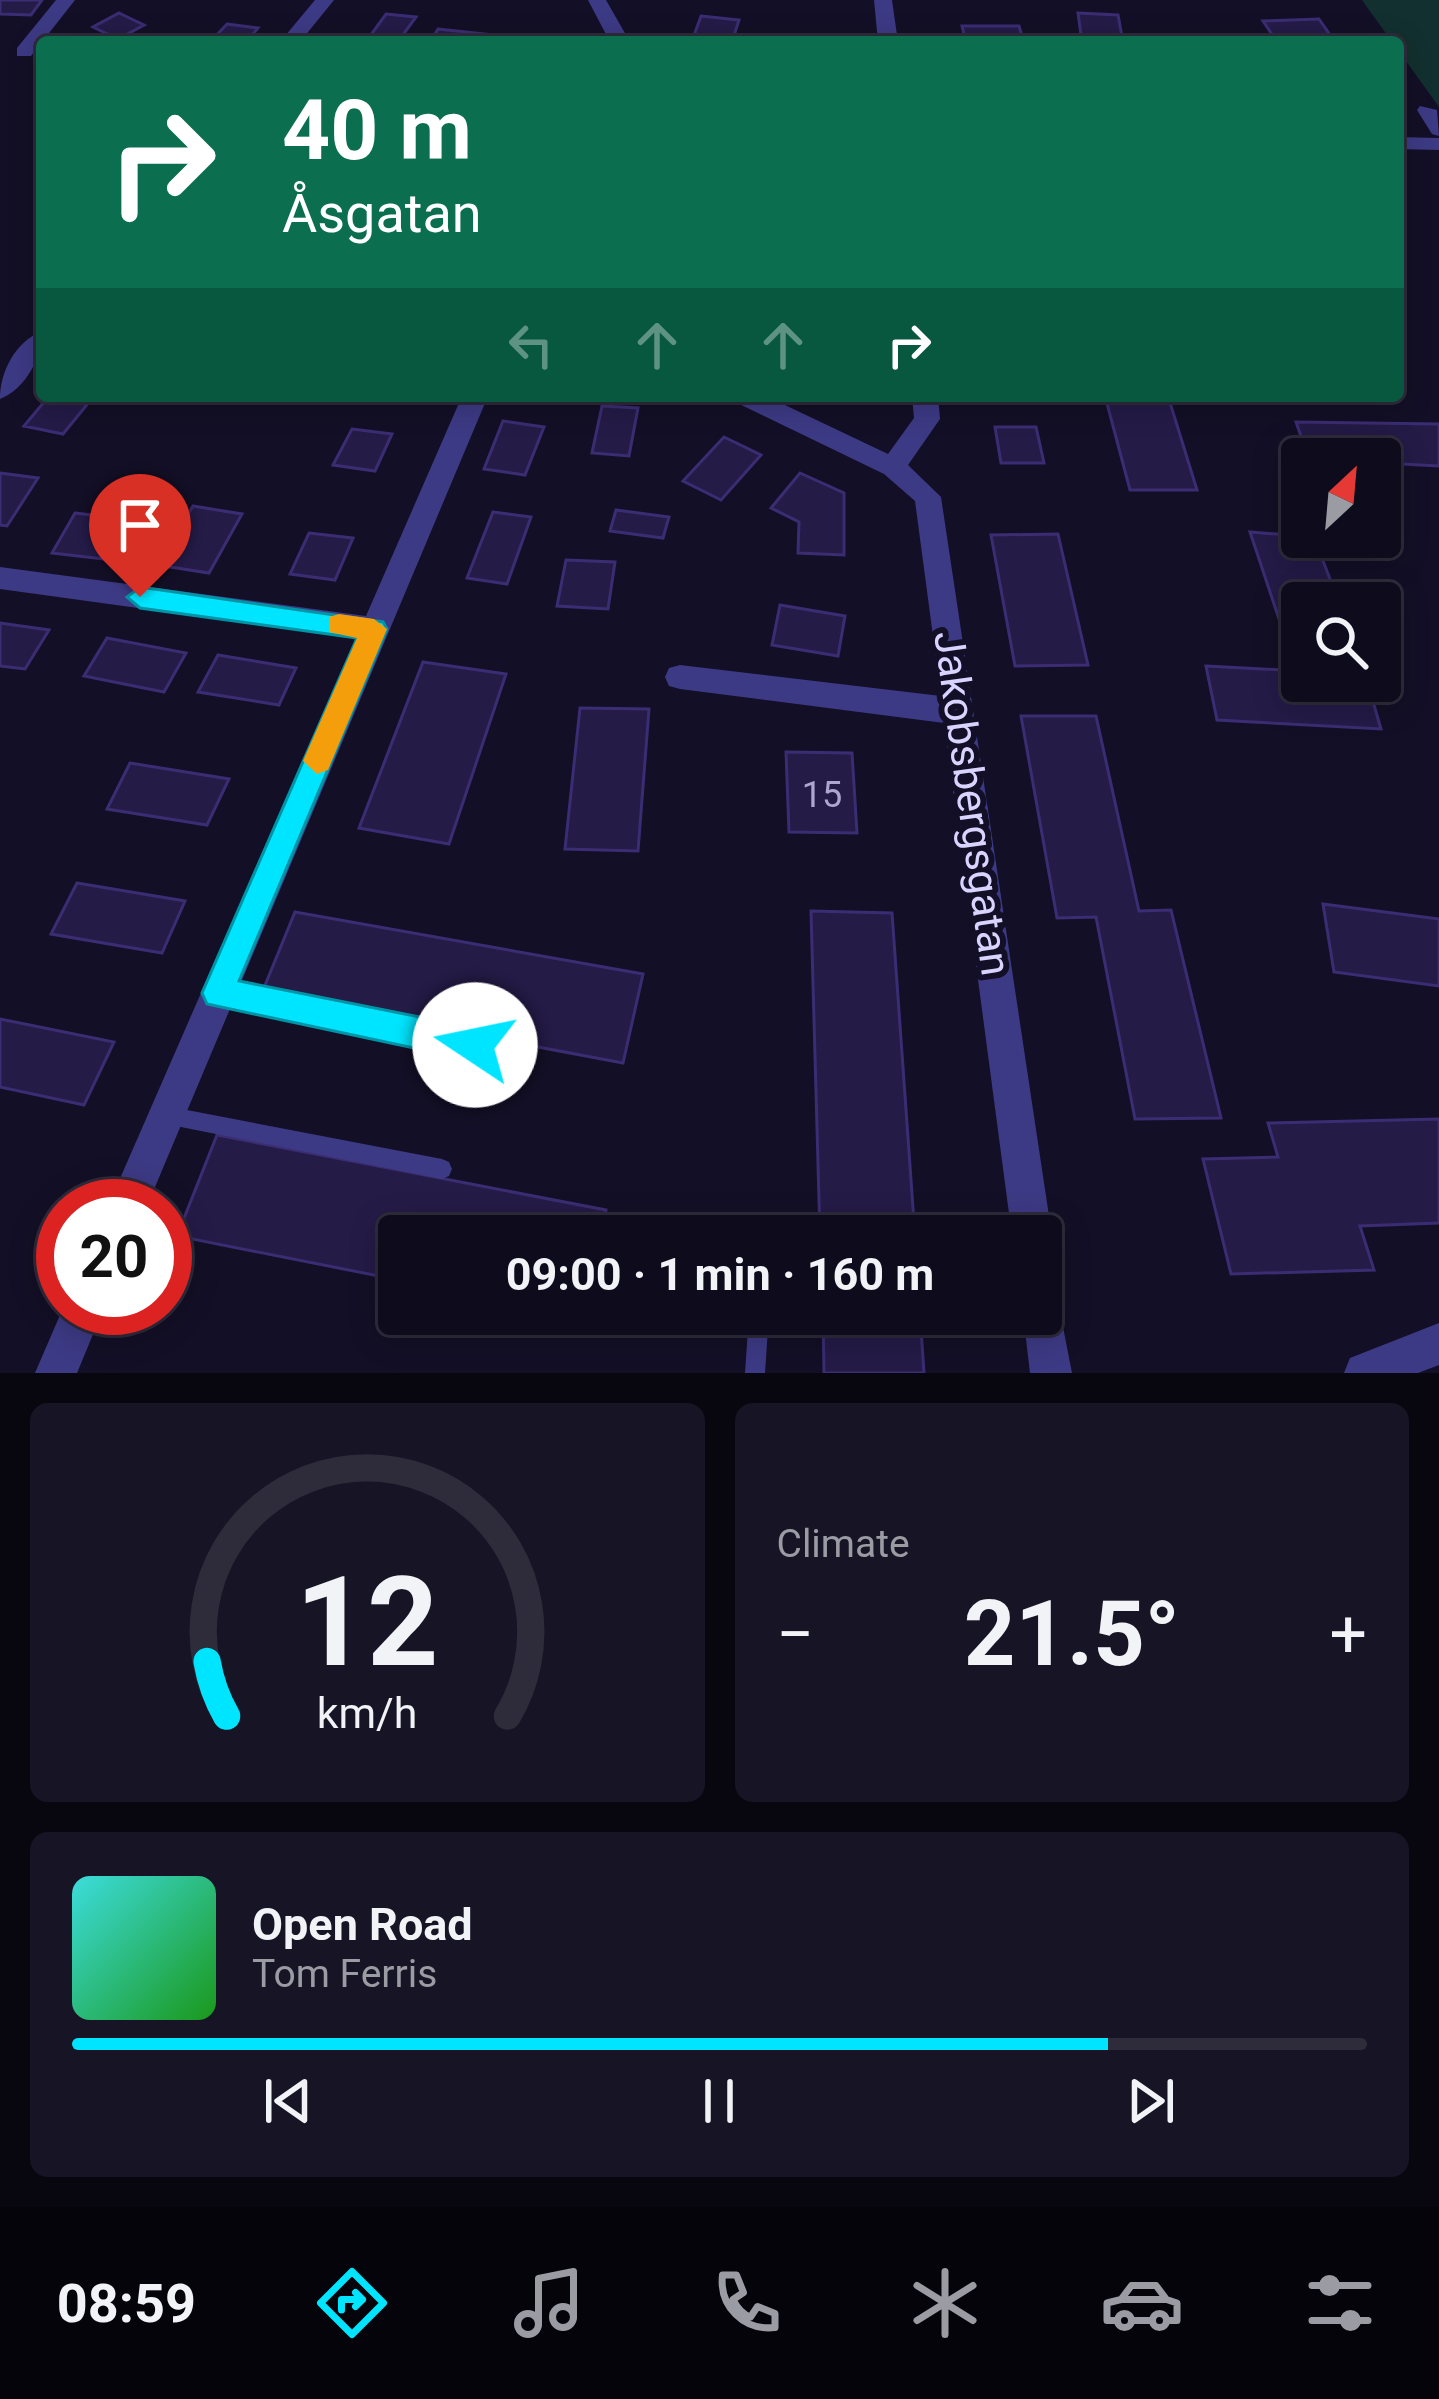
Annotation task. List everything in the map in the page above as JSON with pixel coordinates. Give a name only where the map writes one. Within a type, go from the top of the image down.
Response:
[{"type":"street","points":[[37,36],[66,0]]},
{"type":"street","points":[[295,36],[325,0]]},
{"type":"street","points":[[597,0],[617,36]]},
{"type":"street","points":[[883,0],[887,36]]},
{"type":"street","points":[[1426,110],[1439,130]]},
{"type":"street","points":[[1404,142],[1439,143]]},
{"type":"street","points":[[0,390],[36,345]]},
{"type":"street","points":[[139,1179],[472,402]]},
{"type":"street","points":[[757,402],[892,467],[927,418],[926,402]]},
{"type":"street","name":"Jakobsbergsgatan","points":[[892,467],[928,497],[962,712],[1029,1215]]},
{"type":"street","points":[[0,578],[374,629]]},
{"type":"street","points":[[680,677],[962,712]]},
{"type":"street","points":[[56,1373],[72,1335]]},
{"type":"street","points":[[1046,1335],[1051,1373]]},
{"type":"street","points":[[1365,1373],[1439,1345]]},
{"type":"lane","points":[[218,993],[475,1045]]},
{"type":"lane","points":[[166,1115],[442,1169]]},
{"type":"lane","points":[[755,1373],[758,1335]]},
{"type":"green space","points":[[1362,0],[1439,0],[1439,107],[1404,58],[1404,36],[1388,36]]},
{"type":"building","points":[[0,0],[42,0],[31,15],[0,14]]},
{"type":"building","points":[[119,13],[144,25],[124,36],[93,27]]},
{"type":"building","points":[[1078,13],[1118,15],[1122,36],[1081,36]]},
{"type":"building","points":[[386,14],[416,17],[402,36],[370,36]]},
{"type":"building","points":[[701,16],[739,20],[734,36],[694,36]]},
{"type":"building","points":[[1319,19],[1331,36],[1273,36],[1263,21]]},
{"type":"building","points":[[227,24],[258,28],[251,36],[216,36]]},
{"type":"building","points":[[962,26],[1019,26],[1022,36],[964,36]]},
{"type":"building","points":[[438,29],[494,35],[493,36],[434,36]]},
{"type":"building","points":[[44,402],[89,402],[63,434],[24,426]]},
{"type":"building","points":[[1107,402],[1170,402],[1197,490],[1130,490]]},
{"type":"building","points":[[602,406],[638,408],[629,456],[592,453]]},
{"type":"building","points":[[503,421],[544,427],[525,475],[484,469]]},
{"type":"building","points":[[1296,422],[1439,424],[1439,466],[1401,464],[1401,438],[1302,438]]},
{"type":"building","points":[[995,427],[1036,427],[1044,463],[1001,463]]},
{"type":"building","points":[[352,429],[392,434],[375,471],[333,465]]},
{"type":"building","points":[[724,437],[761,455],[721,500],[683,481]]},
{"type":"building","points":[[0,473],[38,478],[7,526],[0,525]]},
{"type":"building","points":[[800,473],[844,493],[844,555],[798,553],[799,522],[771,508]]},
{"type":"building","points":[[193,506],[242,514],[209,573],[158,565]]},
{"type":"building","points":[[616,510],[669,517],[663,538],[610,531]]},
{"type":"building","points":[[493,512],[531,517],[507,584],[467,578]]},
{"type":"building","points":[[75,513],[126,519],[103,559],[52,553]]},
{"type":"building","points":[[1250,532],[1281,534],[1281,558],[1322,558],[1331,582],[1281,582],[1281,625]]},
{"type":"building","points":[[309,533],[353,538],[335,580],[290,574]]},
{"type":"building","points":[[1058,534],[1088,665],[1015,666],[991,535]]},
{"type":"building","points":[[566,560],[615,562],[608,609],[557,606]]},
{"type":"building","points":[[780,605],[845,616],[838,656],[772,645]]},
{"type":"building","points":[[0,623],[49,630],[25,669],[0,666]]},
{"type":"building","points":[[107,638],[186,653],[164,692],[84,676]]},
{"type":"building","points":[[218,655],[296,668],[279,705],[198,692]]},
{"type":"building","points":[[423,662],[506,674],[449,844],[359,828]]},
{"type":"building","points":[[1206,666],[1281,670],[1281,702],[1373,702],[1381,729],[1217,720]]},
{"type":"building","points":[[580,708],[649,709],[638,851],[565,849]]},
{"type":"building","points":[[1021,716],[1096,716],[1139,911],[1171,910],[1221,1118],[1135,1119],[1096,917],[1057,918]]},
{"type":"building","points":[[786,752],[852,753],[857,833],[789,832]]},
{"type":"building","points":[[130,763],[229,779],[207,825],[107,809]]},
{"type":"building","points":[[77,883],[185,901],[162,953],[51,934]]},
{"type":"building","points":[[1323,904],[1439,919],[1439,986],[1334,972]]},
{"type":"building","points":[[811,911],[892,913],[914,1215],[819,1215]]},
{"type":"building","points":[[295,912],[643,974],[623,1063],[261,995]]},
{"type":"building","points":[[0,1019],[114,1042],[84,1105],[0,1087]]},
{"type":"building","points":[[1439,1119],[1439,1223],[1360,1226],[1374,1270],[1231,1274],[1203,1159],[1278,1157],[1268,1123]]},
{"type":"building","points":[[217,1135],[606,1210],[605,1215],[378,1215],[378,1276],[192,1239],[192,1198]]},
{"type":"building","points":[[823,1335],[921,1335],[924,1373],[824,1373]]},
{"type":"slow traffic","points":[[317,761],[374,629],[339,625]]},
{"type":"route","points":[[140,597],[374,629],[218,993],[475,1045]]}]
